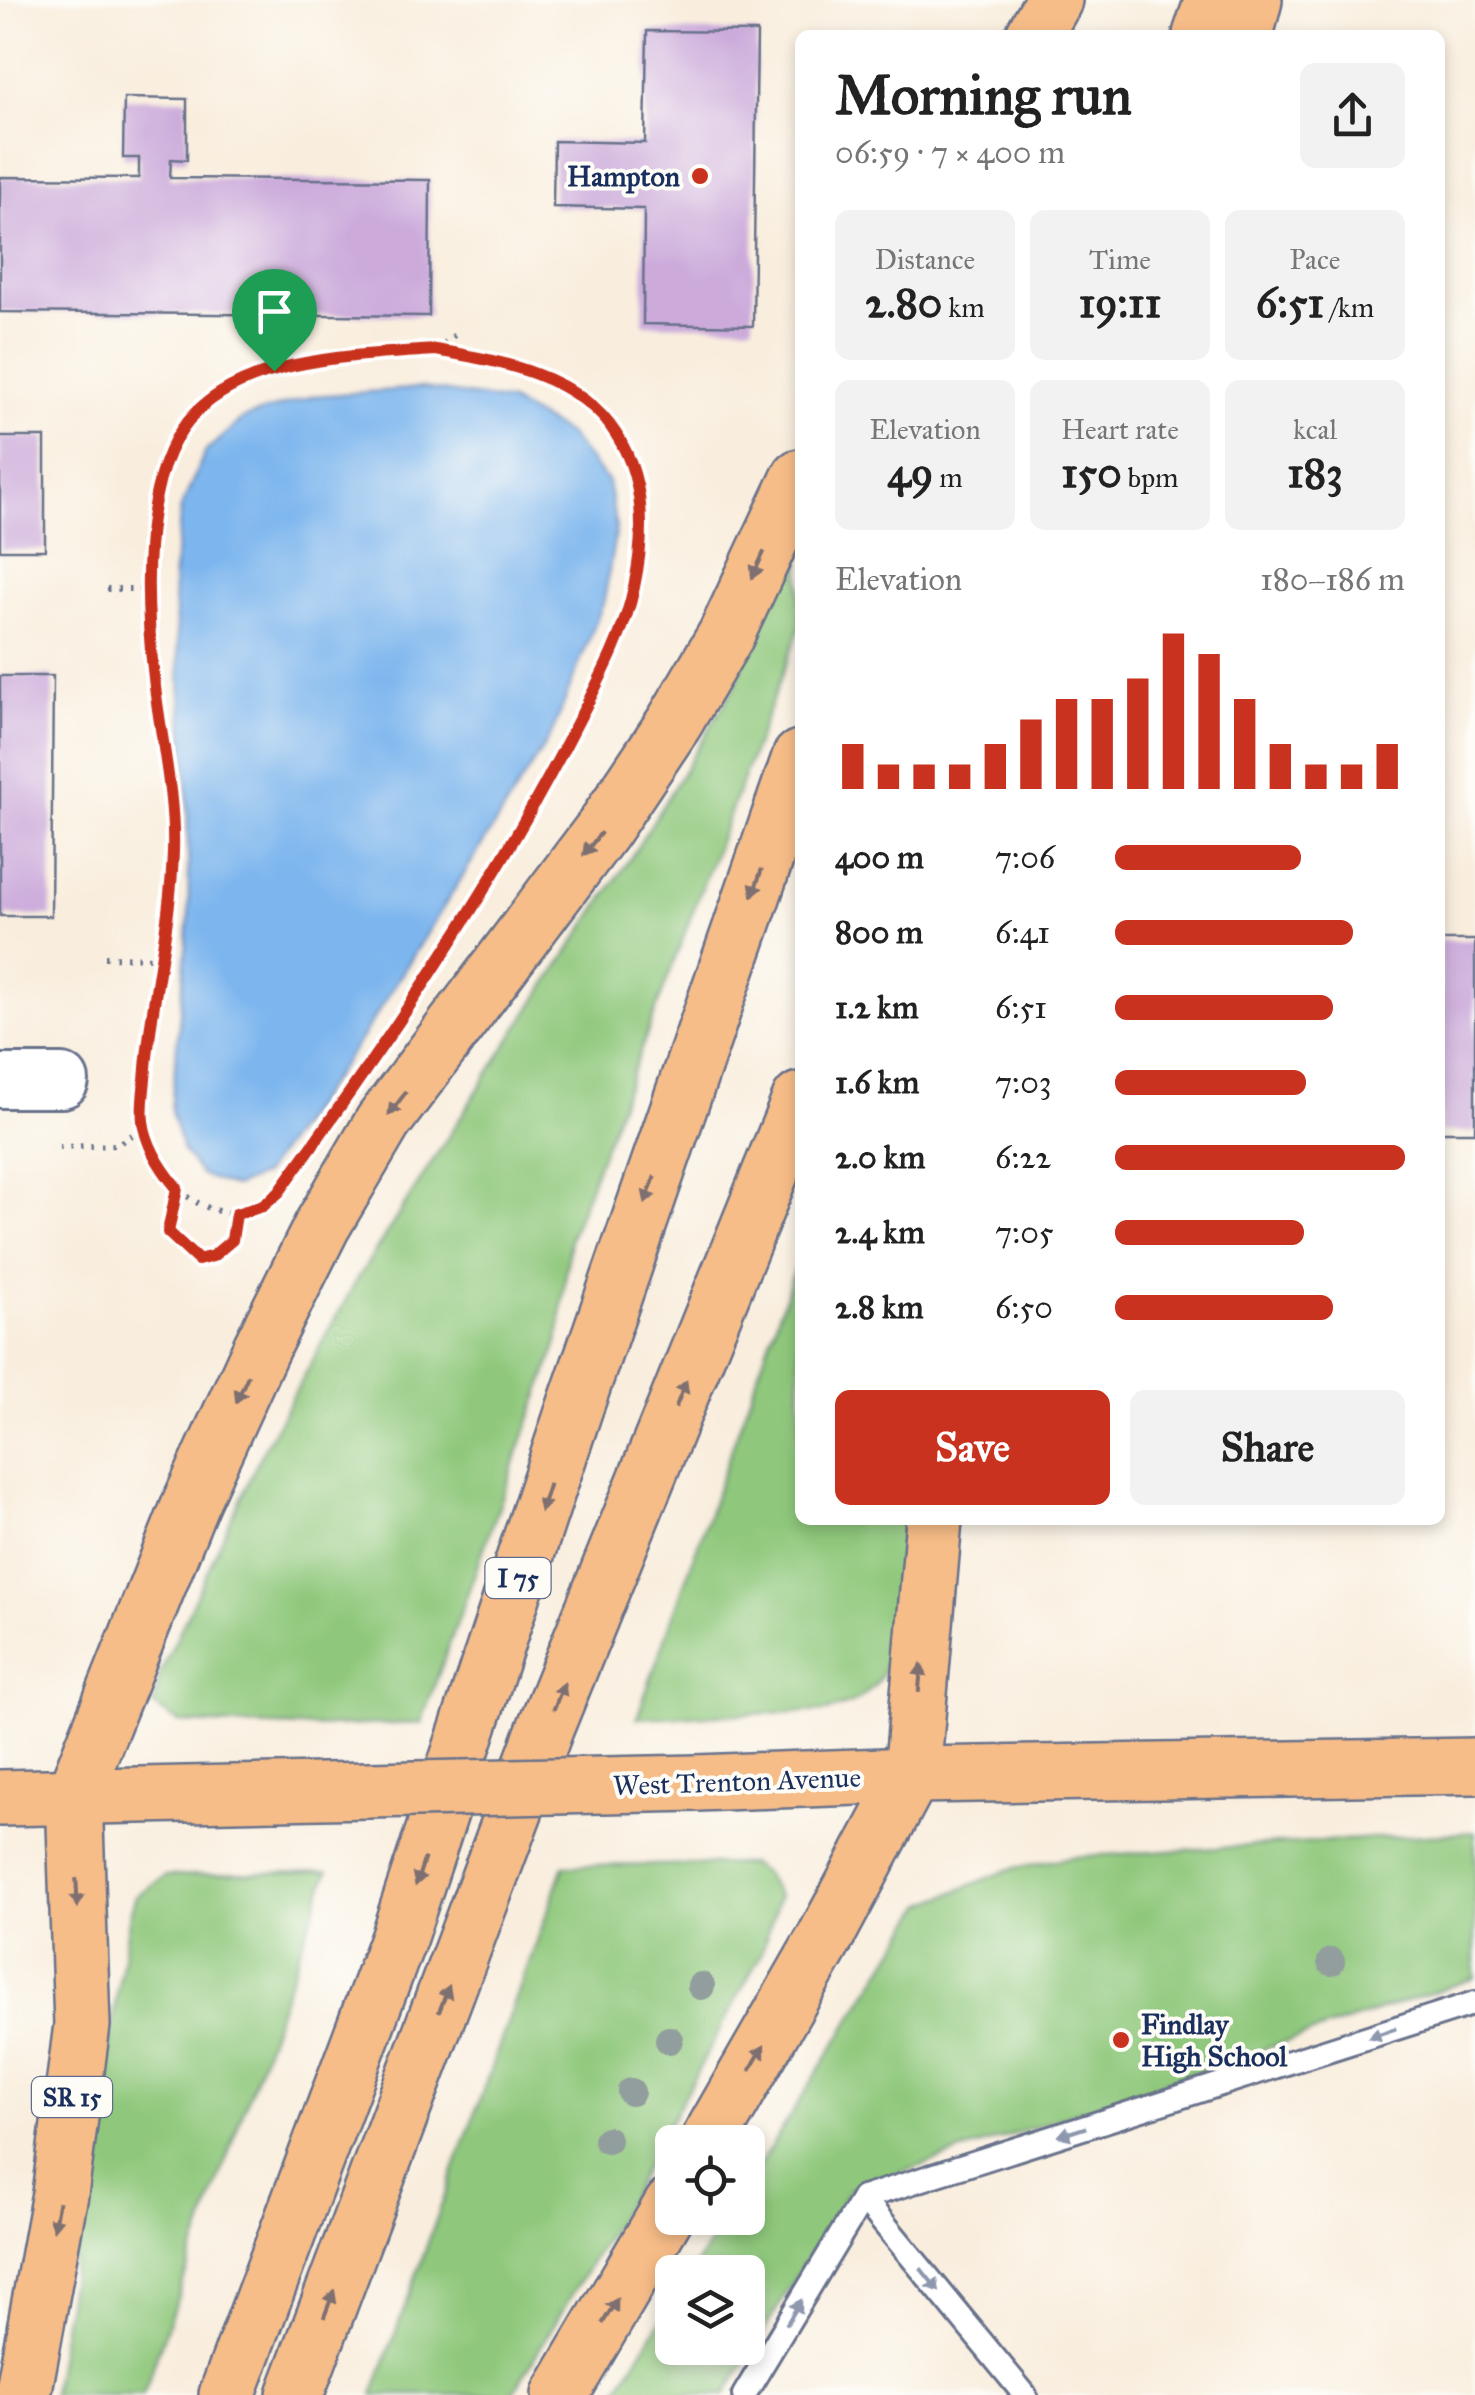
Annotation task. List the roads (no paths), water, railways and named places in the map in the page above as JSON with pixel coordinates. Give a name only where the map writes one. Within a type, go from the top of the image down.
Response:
[{"type":"main road","points":[[1037,30],[1054,0]]},
{"type":"main road","points":[[1064,30],[1075,0]]},
{"type":"main road","points":[[1203,30],[1213,0]]},
{"type":"main road","points":[[1245,30],[1254,0]]},
{"type":"main road","points":[[74,1796],[191,1502],[322,1226],[384,1122],[603,829],[674,722],[726,634],[795,489]]},
{"type":"main road","name":"I 75","points":[[226,2395],[399,1936],[574,1410],[795,772]]},
{"type":"main road","points":[[295,2395],[545,1729],[795,1112]]},
{"type":"main road","points":[[718,2125],[826,1938],[912,1775],[934,1525]]},
{"type":"main road","name":"West Trenton Avenue","points":[[0,1798],[697,1784],[912,1775],[1475,1766]]},
{"type":"main road","name":"SR 15","points":[[23,2395],[60,2194],[82,2025],[74,1796]]},
{"type":"main road","points":[[560,2395],[655,2234]]},
{"type":"street","points":[[0,1081],[62,1082]]},
{"type":"lane","points":[[744,2395],[863,2198],[1475,2003]]},
{"type":"lane","points":[[863,2198],[1025,2395]]},
{"type":"water","points":[[423,388],[510,402],[568,434],[608,482],[616,528],[604,601],[552,733],[361,1039],[263,1175],[235,1187],[201,1175],[183,1151],[171,1111],[189,915],[187,781],[173,582],[181,508],[205,452],[243,418],[313,396]]},
{"type":"place","name":"Hampton","points":[[700,176]]},
{"type":"place","name":"Findlay High School","points":[[1121,2040]]}]
